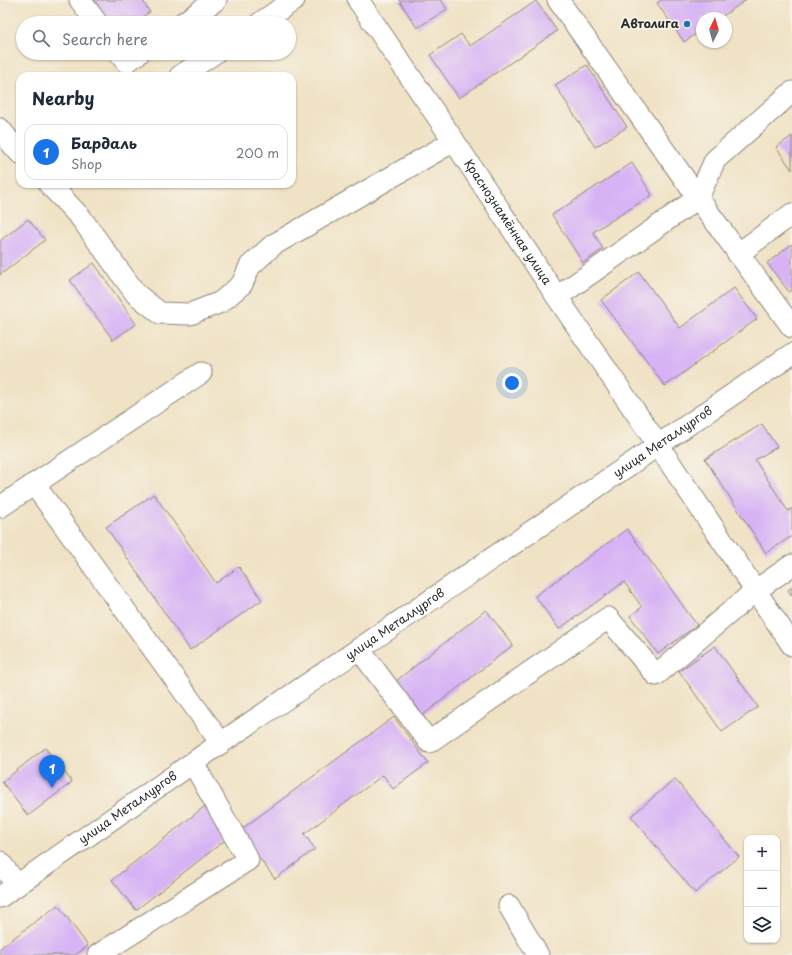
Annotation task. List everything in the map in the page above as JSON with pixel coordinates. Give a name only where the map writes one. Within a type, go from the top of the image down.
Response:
[{"type":"street","points":[[80,0],[92,16]]},
{"type":"street","points":[[193,16],[216,0]]},
{"type":"street","points":[[270,16],[294,0]]},
{"type":"street","name":"Краснознамённая улица","points":[[358,0],[792,645]]},
{"type":"street","points":[[558,0],[738,254],[792,327]]},
{"type":"street","points":[[186,72],[204,60]]},
{"type":"street","points":[[557,297],[698,198],[715,160],[792,92]]},
{"type":"street","points":[[0,129],[16,148]]},
{"type":"street","points":[[53,188],[81,218],[136,294],[160,313],[190,314],[221,302],[242,284],[250,266],[273,245],[454,141]]},
{"type":"street","points":[[738,254],[792,214]]},
{"type":"street","name":"улица Металлургов","points":[[0,897],[359,649],[792,354]]},
{"type":"street","points":[[0,507],[201,373]]},
{"type":"street","points":[[34,484],[221,744]]},
{"type":"street","points":[[359,649],[429,742],[608,618],[656,675],[755,591],[792,565]]},
{"type":"street","points":[[98,955],[248,860],[193,763]]},
{"type":"street","points":[[0,862],[17,885]]},
{"type":"street","points":[[509,906],[538,955]]},
{"type":"building","points":[[94,0],[142,0],[150,12],[144,16],[105,16]]},
{"type":"building","points":[[399,0],[441,0],[447,9],[417,28]]},
{"type":"building","name":"Автолига","points":[[661,0],[746,0],[729,12],[696,12],[696,34],[684,42],[657,3]]},
{"type":"building","points":[[536,1],[557,31],[459,98],[430,55],[461,34],[470,46]]},
{"type":"building","points":[[587,65],[627,127],[595,147],[555,85]]},
{"type":"building","points":[[792,136],[792,170],[776,147]]},
{"type":"building","points":[[632,163],[652,195],[593,232],[603,249],[583,263],[552,215]]},
{"type":"building","points":[[28,219],[45,240],[0,275],[0,241]]},
{"type":"building","points":[[792,244],[792,290],[789,292],[767,263]]},
{"type":"building","points":[[94,263],[136,324],[113,340],[70,280]]},
{"type":"building","points":[[639,272],[680,328],[734,288],[757,319],[665,386],[601,300]]},
{"type":"building","points":[[762,424],[777,447],[755,460],[788,511],[792,508],[792,536],[766,553],[705,459]]},
{"type":"building","points":[[154,494],[216,583],[239,567],[262,600],[190,650],[106,527]]},
{"type":"building","points":[[627,529],[697,625],[658,654],[630,616],[642,607],[624,582],[559,629],[535,596]]},
{"type":"building","points":[[792,587],[792,596],[788,590]]},
{"type":"building","points":[[486,610],[513,645],[423,715],[396,681]]},
{"type":"building","points":[[715,646],[758,707],[722,732],[679,671]]},
{"type":"building","points":[[394,717],[428,763],[393,789],[383,775],[304,834],[315,849],[275,879],[239,831]]},
{"type":"building","points":[[45,748],[72,782],[28,816],[2,782]]},
{"type":"building","points":[[675,779],[739,857],[695,893],[631,816]]},
{"type":"building","points":[[205,806],[229,837],[136,910],[112,880]]},
{"type":"building","points":[[58,905],[88,946],[75,955],[0,955],[0,948]]},
{"type":"place","name":"Автолига","points":[[687,24]]},
{"type":"place","name":"Бардаль","points":[[52,788]]}]
